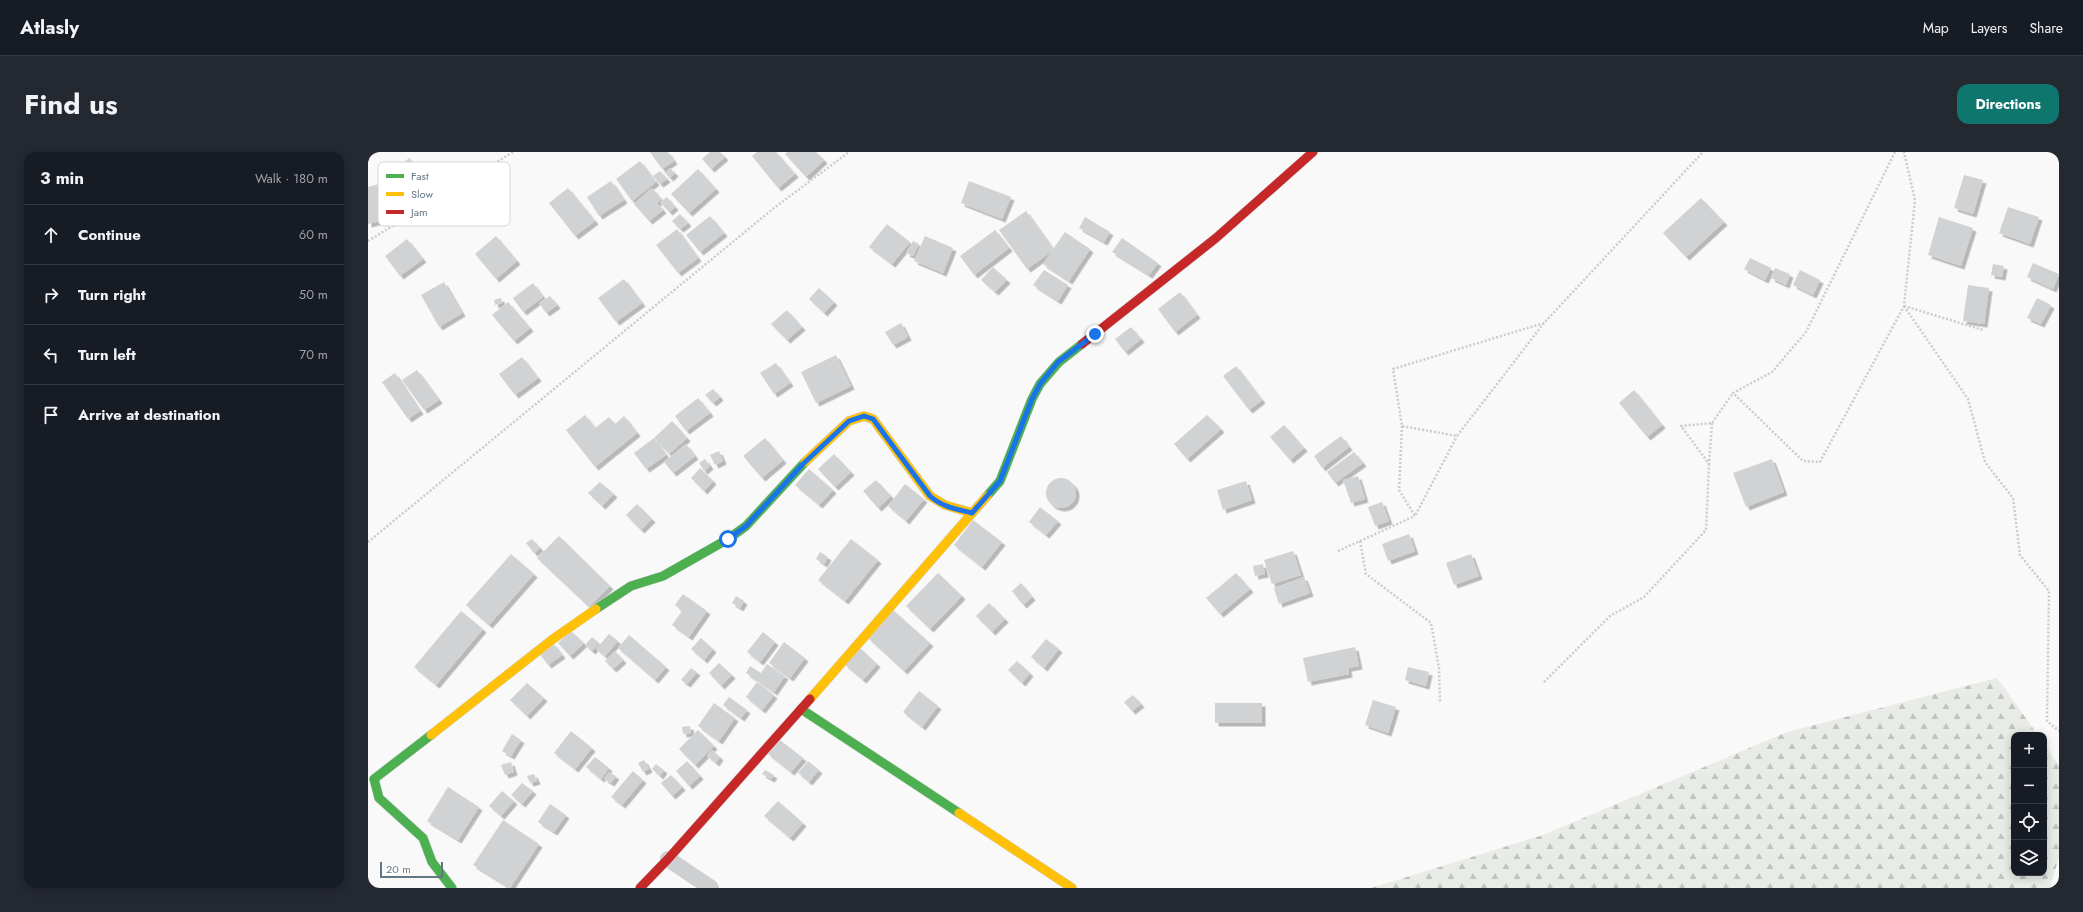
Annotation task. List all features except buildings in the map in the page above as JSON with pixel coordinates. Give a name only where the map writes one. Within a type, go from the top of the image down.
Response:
[{"type":"street","points":[[640,888],[668,859],[962,527],[972,513],[1000,481],[1032,399],[1040,384],[1058,362],[1216,238],[1313,152]]},
{"type":"street","points":[[452,888],[432,862],[423,838],[379,798],[374,779],[553,639],[620,592],[631,586],[663,576],[728,539],[746,526],[803,464],[849,421],[864,416],[873,419],[930,496],[937,502],[947,507],[972,513]]},
{"type":"street","points":[[801,709],[855,748],[918,786],[1072,888]]},
{"type":"street","points":[[668,859],[711,888]]},
{"type":"path","points":[[497,162],[513,152]]},
{"type":"path","points":[[368,542],[774,208],[849,152]]},
{"type":"path","points":[[1338,551],[1415,516],[1457,436],[1544,323],[1703,152]]},
{"type":"path","points":[[1544,682],[1610,616],[1644,597],[1706,530],[1712,423],[1733,394],[1772,372],[1806,332],[1895,152]]},
{"type":"path","points":[[1733,394],[1802,461],[1820,462],[1904,306],[1915,200],[1904,152]]},
{"type":"path","points":[[368,241],[392,226]]},
{"type":"path","points":[[1904,306],[1983,330]]},
{"type":"path","points":[[1904,306],[1968,399],[1985,462],[2013,498],[2020,554],[2049,591],[2047,722],[2059,731]]},
{"type":"path","points":[[1415,516],[1399,490],[1402,426],[1393,370],[1544,323]]},
{"type":"path","points":[[1709,464],[1681,426],[1712,423]]},
{"type":"path","points":[[1402,426],[1457,436]]},
{"type":"path","points":[[1360,541],[1366,574],[1431,623],[1439,668],[1440,703]]},
{"type":"green space","points":[[1997,678],[2036,732],[2011,732],[2011,876],[2047,876],[2047,748],[2059,765],[2059,857],[2050,888],[1371,888],[1543,835],[1787,732]]},
{"type":"traffic: fast","points":[[987,496],[1000,481],[1032,399],[1040,384],[1059,362],[1082,344]]},
{"type":"traffic: fast","points":[[596,609],[631,586],[663,576],[728,539],[746,526],[805,462]]},
{"type":"traffic: fast","points":[[801,709],[959,813]]},
{"type":"traffic: fast","points":[[431,735],[374,779],[379,798],[423,838],[432,862],[452,888]]},
{"type":"traffic: slow","points":[[805,462],[849,421],[864,416],[873,419],[930,496],[945,505],[972,513]]},
{"type":"traffic: slow","points":[[810,699],[987,496]]},
{"type":"traffic: slow","points":[[431,735],[553,639],[596,609]]},
{"type":"traffic: slow","points":[[959,813],[1072,888]]},
{"type":"traffic: jam","points":[[1082,344],[1216,238],[1313,152]]},
{"type":"traffic: jam","points":[[640,888],[668,859],[810,699]]},
{"type":"route","points":[[728,539],[746,526],[803,464],[849,421],[857,417],[864,416],[873,419],[930,496],[937,502],[947,507],[972,513],[1000,481],[1010,459],[1032,399],[1040,384],[1058,362],[1095,334]]}]
